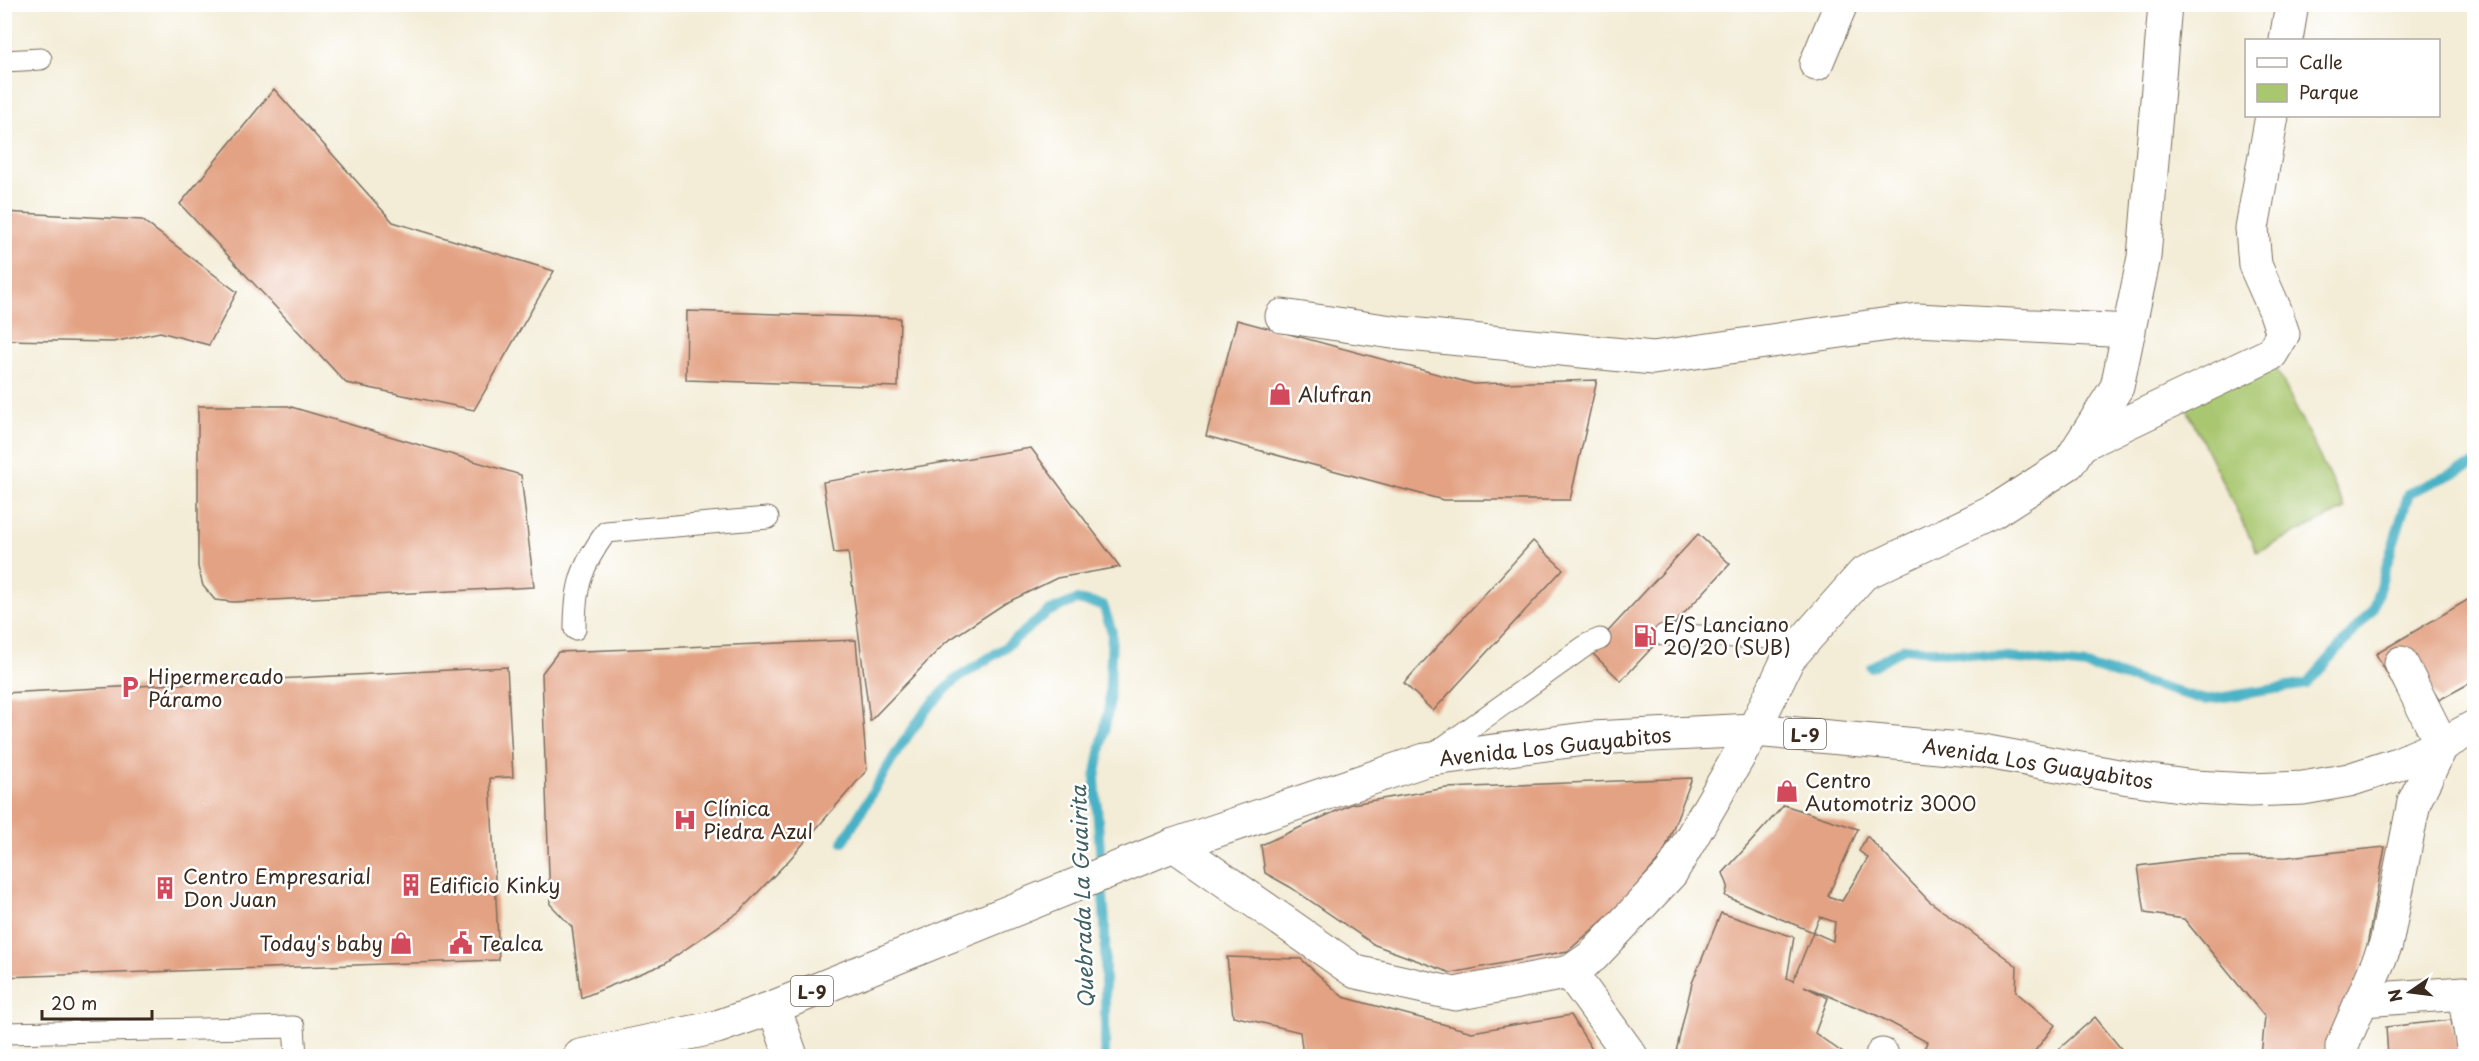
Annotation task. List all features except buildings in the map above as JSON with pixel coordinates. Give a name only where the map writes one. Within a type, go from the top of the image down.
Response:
[{"type":"street","points":[[1816,64],[1841,4]]},
{"type":"street","points":[[1174,845],[1356,972],[1455,994],[1570,972],[1593,956],[1671,873],[1754,730],[1788,659],[1863,574],[1993,512],[2069,463],[2117,387],[2144,257],[2165,4]]},
{"type":"street","points":[[2286,39],[2292,4]]},
{"type":"street","points":[[2082,444],[2271,354],[2283,334],[2255,265],[2252,228],[2272,117]]},
{"type":"street","points":[[1282,316],[1399,333],[1653,358],[1917,320],[2129,331]]},
{"type":"street","points":[[2342,1056],[2342,1046],[2386,944],[2414,802],[2442,745],[2401,663]]},
{"type":"street","name":"Avenida Los Guayabitos","points":[[1174,845],[1425,760],[1592,738],[1754,730],[1982,751],[2129,778],[2194,787],[2250,790],[2303,788],[2349,780],[2395,765],[2442,745],[2475,727]]},
{"type":"street","name":"L-9","points":[[580,1056],[717,1027],[774,1007],[1174,845]]},
{"type":"street","points":[[1570,972],[1630,1056]]},
{"type":"street","points":[[2362,1000],[2464,993],[2475,1053]]},
{"type":"street","points":[[774,1007],[791,1056]]},
{"type":"lane","points":[[4,61],[40,59]]},
{"type":"lane","points":[[575,629],[575,596],[588,556],[606,532],[768,518]]},
{"type":"lane","points":[[1664,635],[1776,638],[1800,645]]},
{"type":"lane","points":[[1425,760],[1588,644],[1600,639]]},
{"type":"lane","points":[[4,1033],[294,1027],[296,1056]]},
{"type":"green space","points":[[2270,355],[2345,509],[2257,552],[2182,399]]},
{"type":"waterway","name":"Quebrada La Guairita","points":[[1871,667],[1904,648],[2087,666],[2205,700],[2307,684],[2373,609],[2409,493],[2474,464]]},
{"type":"waterway","name":"Quebrada La Guairita","points":[[843,842],[898,750],[926,710],[956,679],[1003,649],[1048,612],[1076,600],[1103,605],[1112,632],[1109,706],[1095,778],[1105,925],[1105,1056]]},
{"type":"place","name":"Alufran","points":[[1280,394]]},
{"type":"place","name":"E/S Lanciano 20/20 (SUB)","points":[[1645,636]]},
{"type":"place","name":"Hipermercado Páramo","points":[[130,687]]},
{"type":"place","name":"Centro Automotriz 3000","points":[[1787,791]]},
{"type":"place","name":"Clínica Piedra Azul","points":[[685,820]]},
{"type":"place","name":"Edificio Kinky","points":[[411,885]]},
{"type":"place","name":"Centro Empresarial Don Juan","points":[[165,888]]},
{"type":"place","name":"Today's baby","points":[[401,943]]},
{"type":"place","name":"Tealca","points":[[461,943]]}]
